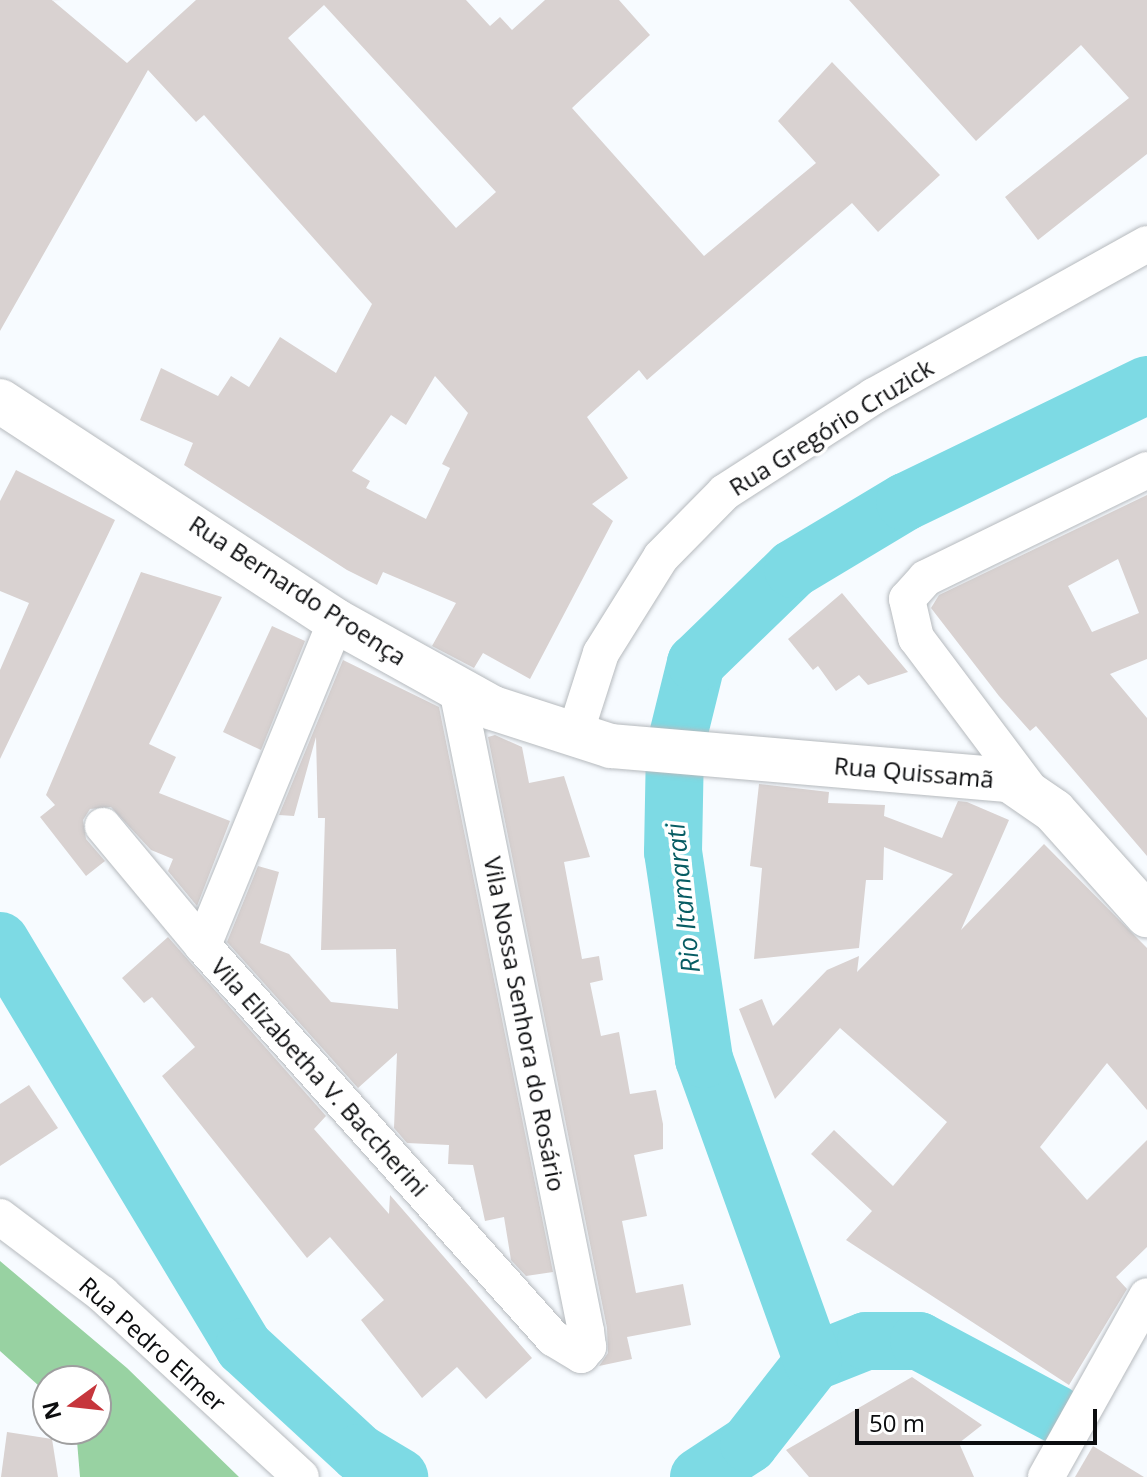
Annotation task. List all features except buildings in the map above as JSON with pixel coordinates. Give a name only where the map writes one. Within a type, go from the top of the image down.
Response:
[{"type":"street","name":"Rua Gregório Cruzick","points":[[593,740],[601,653],[661,557],[725,492],[874,396],[1147,244]]},
{"type":"street","name":"Rua Bernardo Proença","points":[[0,401],[336,621],[457,689],[593,740]]},
{"type":"street","points":[[1031,791],[916,638],[907,599],[926,578],[1147,470]]},
{"type":"street","name":"Vila Elizabetha V. Baccherini","points":[[336,621],[203,946],[553,1338],[581,1355]]},
{"type":"street","name":"Vila Nossa Senhora do Rosário","points":[[457,689],[586,1331],[588,1347],[581,1355]]},
{"type":"street","name":"Rua Quissamã","points":[[593,740],[721,758],[980,775],[1031,791],[1147,915]]},
{"type":"street","points":[[103,826],[203,946]]},
{"type":"street","name":"Rua Pedro Elmer","points":[[0,1217],[102,1294],[301,1477]]},
{"type":"street","points":[[1046,1477],[1147,1296]]},
{"type":"green space","points":[[0,1261],[127,1368],[239,1477],[80,1477],[77,1445],[112,1445],[112,1365],[32,1365],[32,1380],[0,1351]]},
{"type":"waterway","name":"Rio Itamarati","points":[[699,1477],[749,1444],[813,1362],[704,1059],[673,852],[675,748],[696,663],[793,569],[905,502],[1147,385]]},
{"type":"waterway","name":"Rio Itamarati","points":[[0,941],[244,1347],[359,1453],[399,1477]]},
{"type":"waterway","name":"Rio Itamarati","points":[[813,1362],[866,1341],[919,1341],[1056,1414]]}]
